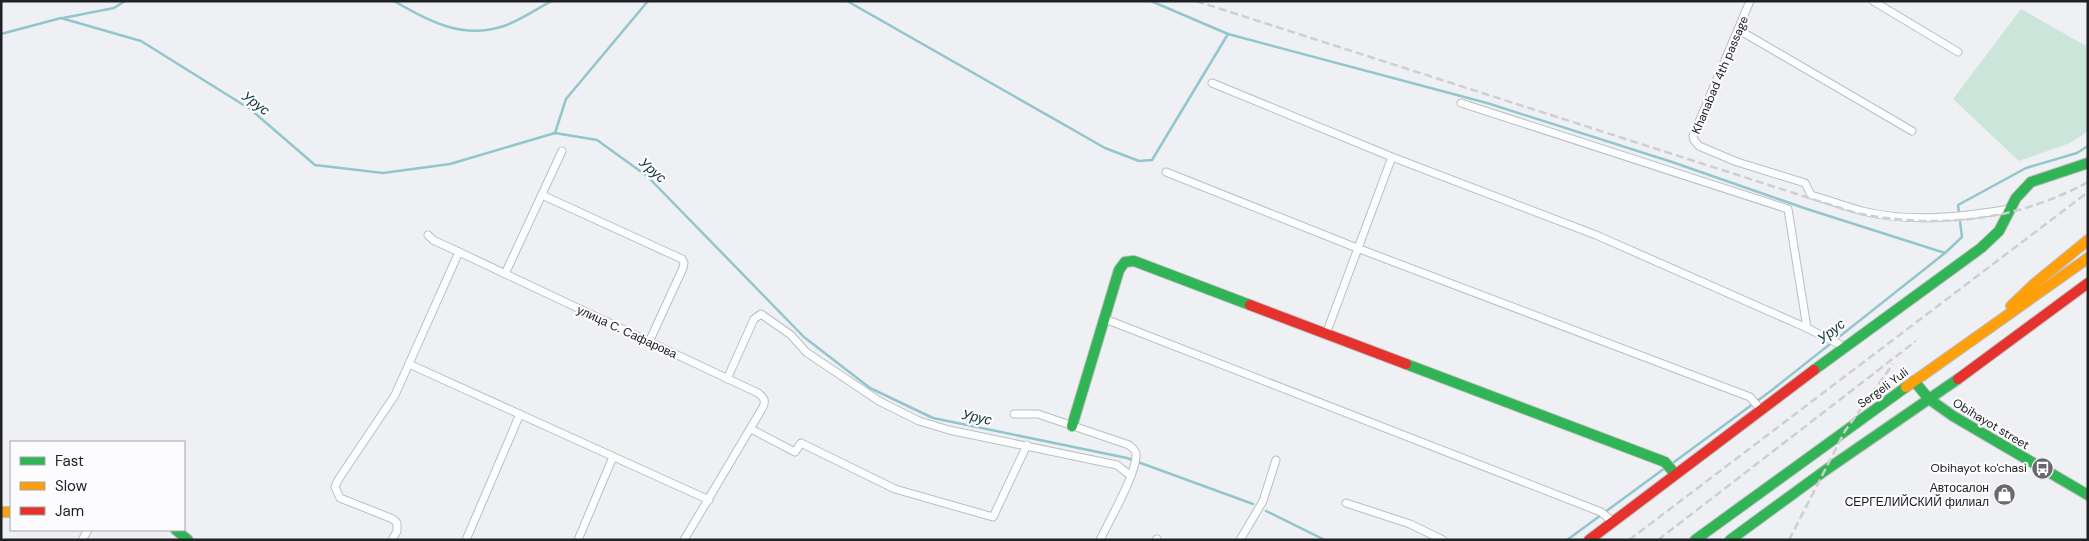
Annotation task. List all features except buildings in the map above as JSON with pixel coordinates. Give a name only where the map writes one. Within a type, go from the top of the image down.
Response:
[{"type":"street","name":"Khanabad 4th passage","points":[[1750,1],[1693,136],[1699,146],[1737,162],[1805,183],[1811,195],[1862,211],[1946,218],[2010,209]]},
{"type":"street","points":[[1873,1],[1958,52]]},
{"type":"street","points":[[1739,30],[1912,132]]},
{"type":"street","points":[[1212,83],[1392,158],[1596,235],[1807,328],[1837,344]]},
{"type":"street","points":[[1461,103],[1788,209],[1807,328]]},
{"type":"street","points":[[505,274],[562,151]]},
{"type":"street","points":[[1326,334],[1392,158]]},
{"type":"street","points":[[1589,540],[1607,516],[1675,474],[1762,411],[1837,344],[1989,242],[2002,227],[2020,192],[2035,180],[2088,162]]},
{"type":"street","points":[[1166,172],[1357,248],[1750,397],[1762,411]]},
{"type":"street","points":[[542,195],[682,259],[684,263],[683,268],[649,342]]},
{"type":"street","name":"улица С. Сафарова","points":[[428,235],[432,240],[764,398],[763,408],[684,540]]},
{"type":"street","points":[[1990,326],[2033,285],[2088,240]]},
{"type":"street","points":[[392,540],[398,527],[397,522],[340,498],[335,487],[395,395],[459,252]]},
{"type":"street","name":"Sergeli Yuli","points":[[1695,540],[1990,326],[2088,258]]},
{"type":"street","points":[[1072,426],[1119,270],[1126,262],[1134,261],[1665,462],[1675,474]]},
{"type":"street","points":[[1730,540],[1823,472],[1929,399],[2088,283]]},
{"type":"street","points":[[727,379],[754,319],[761,314],[791,336],[806,352],[879,401],[919,422],[1117,465],[1131,476]]},
{"type":"street","points":[[1105,319],[1607,516]]},
{"type":"street","points":[[409,364],[709,500]]},
{"type":"street","name":"Obihayot street","points":[[1914,381],[1929,399],[1960,420],[2088,494]]},
{"type":"street","points":[[466,540],[520,414]]},
{"type":"street","points":[[1014,414],[1038,414],[1134,449],[1135,460],[1131,476],[1100,540]]},
{"type":"street","points":[[751,429],[795,452],[801,443],[895,489],[993,517],[1026,445]]},
{"type":"street","points":[[578,540],[613,457]]},
{"type":"street","points":[[1240,540],[1263,501],[1276,460]]},
{"type":"street","points":[[1346,503],[1410,524],[1443,540]]},
{"type":"street","points":[[177,531],[188,540]]},
{"type":"green space","points":[[2021,9],[2088,47],[2088,131],[2070,143],[2019,161],[1953,99]]},
{"type":"waterway","points":[[63,18],[114,8],[125,1]]},
{"type":"waterway","points":[[394,1],[446,26],[474,31],[504,26],[552,1]]},
{"type":"waterway","points":[[555,133],[566,99],[648,1]]},
{"type":"waterway","points":[[847,1],[1105,148],[1139,161],[1152,160],[1228,34]]},
{"type":"waterway","points":[[1151,1],[1228,34],[1487,103],[1672,162],[1807,209],[1945,253]]},
{"type":"waterway","name":"Урус","points":[[1,34],[61,18],[141,41],[250,109],[315,165],[383,173],[450,164],[555,133],[597,140],[647,176],[804,337],[870,388],[933,418],[1127,458],[1253,504]]},
{"type":"waterway","name":"Урус","points":[[1670,465],[1772,390],[1945,253],[1962,237],[1958,205],[2026,168],[2077,153],[2088,146]]},
{"type":"waterway","name":"Урус","points":[[1567,540],[1665,468]]},
{"type":"waterway","name":"Урус","points":[[1266,511],[1325,540]]},
{"type":"railway","points":[[1196,1],[1856,213],[1916,221],[1975,218],[2003,214],[2032,206],[2088,182]]},
{"type":"railway","points":[[1629,540],[2088,192]]},
{"type":"railway","points":[[1658,540],[1916,341]]},
{"type":"railway","points":[[1789,540],[1845,431],[1893,364]]},
{"type":"traffic: fast","points":[[1814,370],[1981,248],[1999,231],[2016,198],[2031,182],[2088,163]]},
{"type":"traffic: fast","points":[[1072,426],[1119,270],[1125,262],[1134,261],[1250,305]]},
{"type":"traffic: fast","points":[[1406,364],[1665,462],[1675,474]]},
{"type":"traffic: fast","points":[[1730,540],[1823,472],[1958,379]]},
{"type":"traffic: fast","points":[[1914,381],[1929,399],[1953,416],[2088,495]]},
{"type":"traffic: fast","points":[[1695,540],[1906,387]]},
{"type":"traffic: fast","points":[[177,531],[188,540]]},
{"type":"traffic: slow","points":[[2011,306],[2033,285],[2088,240]]},
{"type":"traffic: slow","points":[[1906,387],[2088,258]]},
{"type":"traffic: slow","points":[[1,512],[10,512]]},
{"type":"traffic: jam","points":[[1958,379],[2088,283]]},
{"type":"traffic: jam","points":[[1250,305],[1406,364]]},
{"type":"traffic: jam","points":[[1589,540],[1814,370]]},
{"type":"place","name":"Obihayot ko'chasi","points":[[2043,468]]},
{"type":"place","name":"Автосалон СЕРГЕЛИЙСКИЙ филиал","points":[[2005,495]]}]
